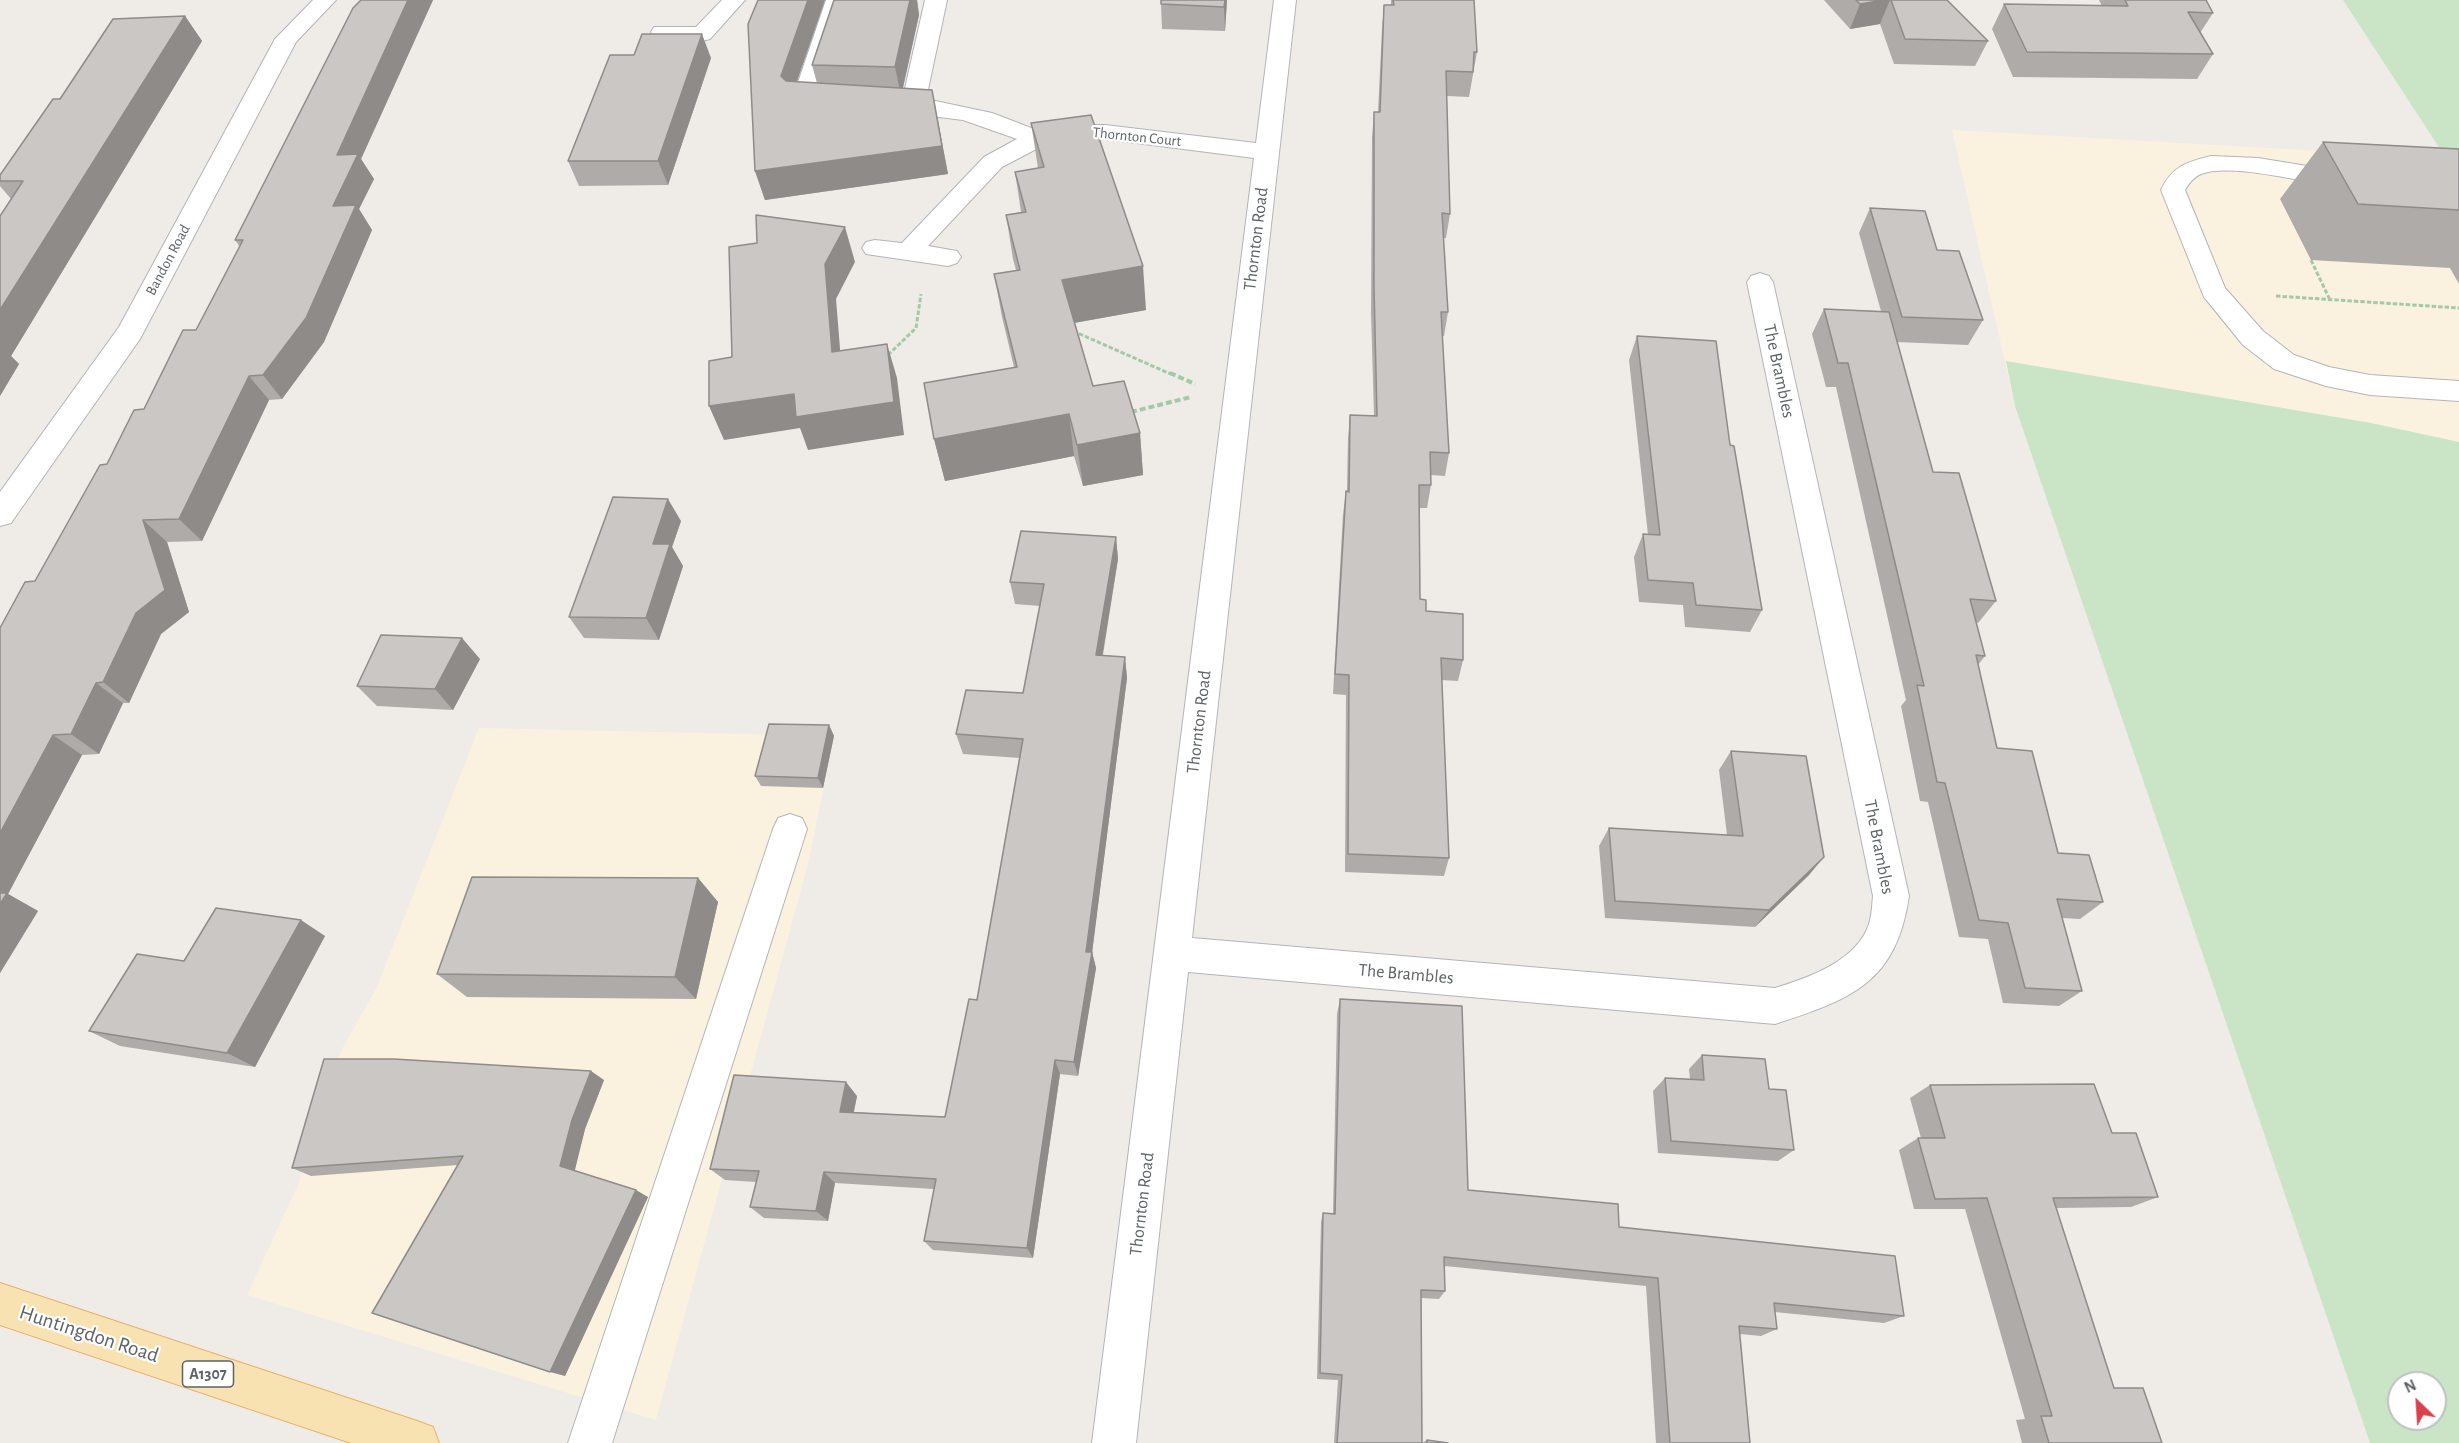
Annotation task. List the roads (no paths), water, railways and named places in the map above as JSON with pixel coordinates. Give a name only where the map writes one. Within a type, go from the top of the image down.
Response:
[{"type":"main road","name":"Huntingdon Road","points":[[0,1304],[417,1443]]},
{"type":"street","name":"Bandon Road","points":[[0,515],[130,332],[286,39],[325,0]]},
{"type":"street","points":[[662,32],[702,34],[734,0]]},
{"type":"street","points":[[837,0],[803,103],[913,105],[961,111],[1010,127],[1036,139]]},
{"type":"street","points":[[913,105],[936,0]]},
{"type":"street","name":"Thornton Road","points":[[1114,1443],[1285,0]]},
{"type":"street","name":"Thornton Court","points":[[875,249],[928,254],[993,162],[1036,139],[1066,132],[1105,132],[1267,152]]},
{"type":"street","points":[[2366,181],[2319,178],[2259,166],[2223,163],[2197,167],[2180,176],[2174,190],[2213,291],[2224,308],[2253,338],[2284,362],[2326,376],[2370,385],[2459,391]]},
{"type":"street","name":"The Brambles","points":[[1172,953],[1775,1006],[1822,992],[1861,964],[1884,933],[1891,896],[1760,282]]},
{"type":"street","points":[[590,1443],[790,829]]}]
